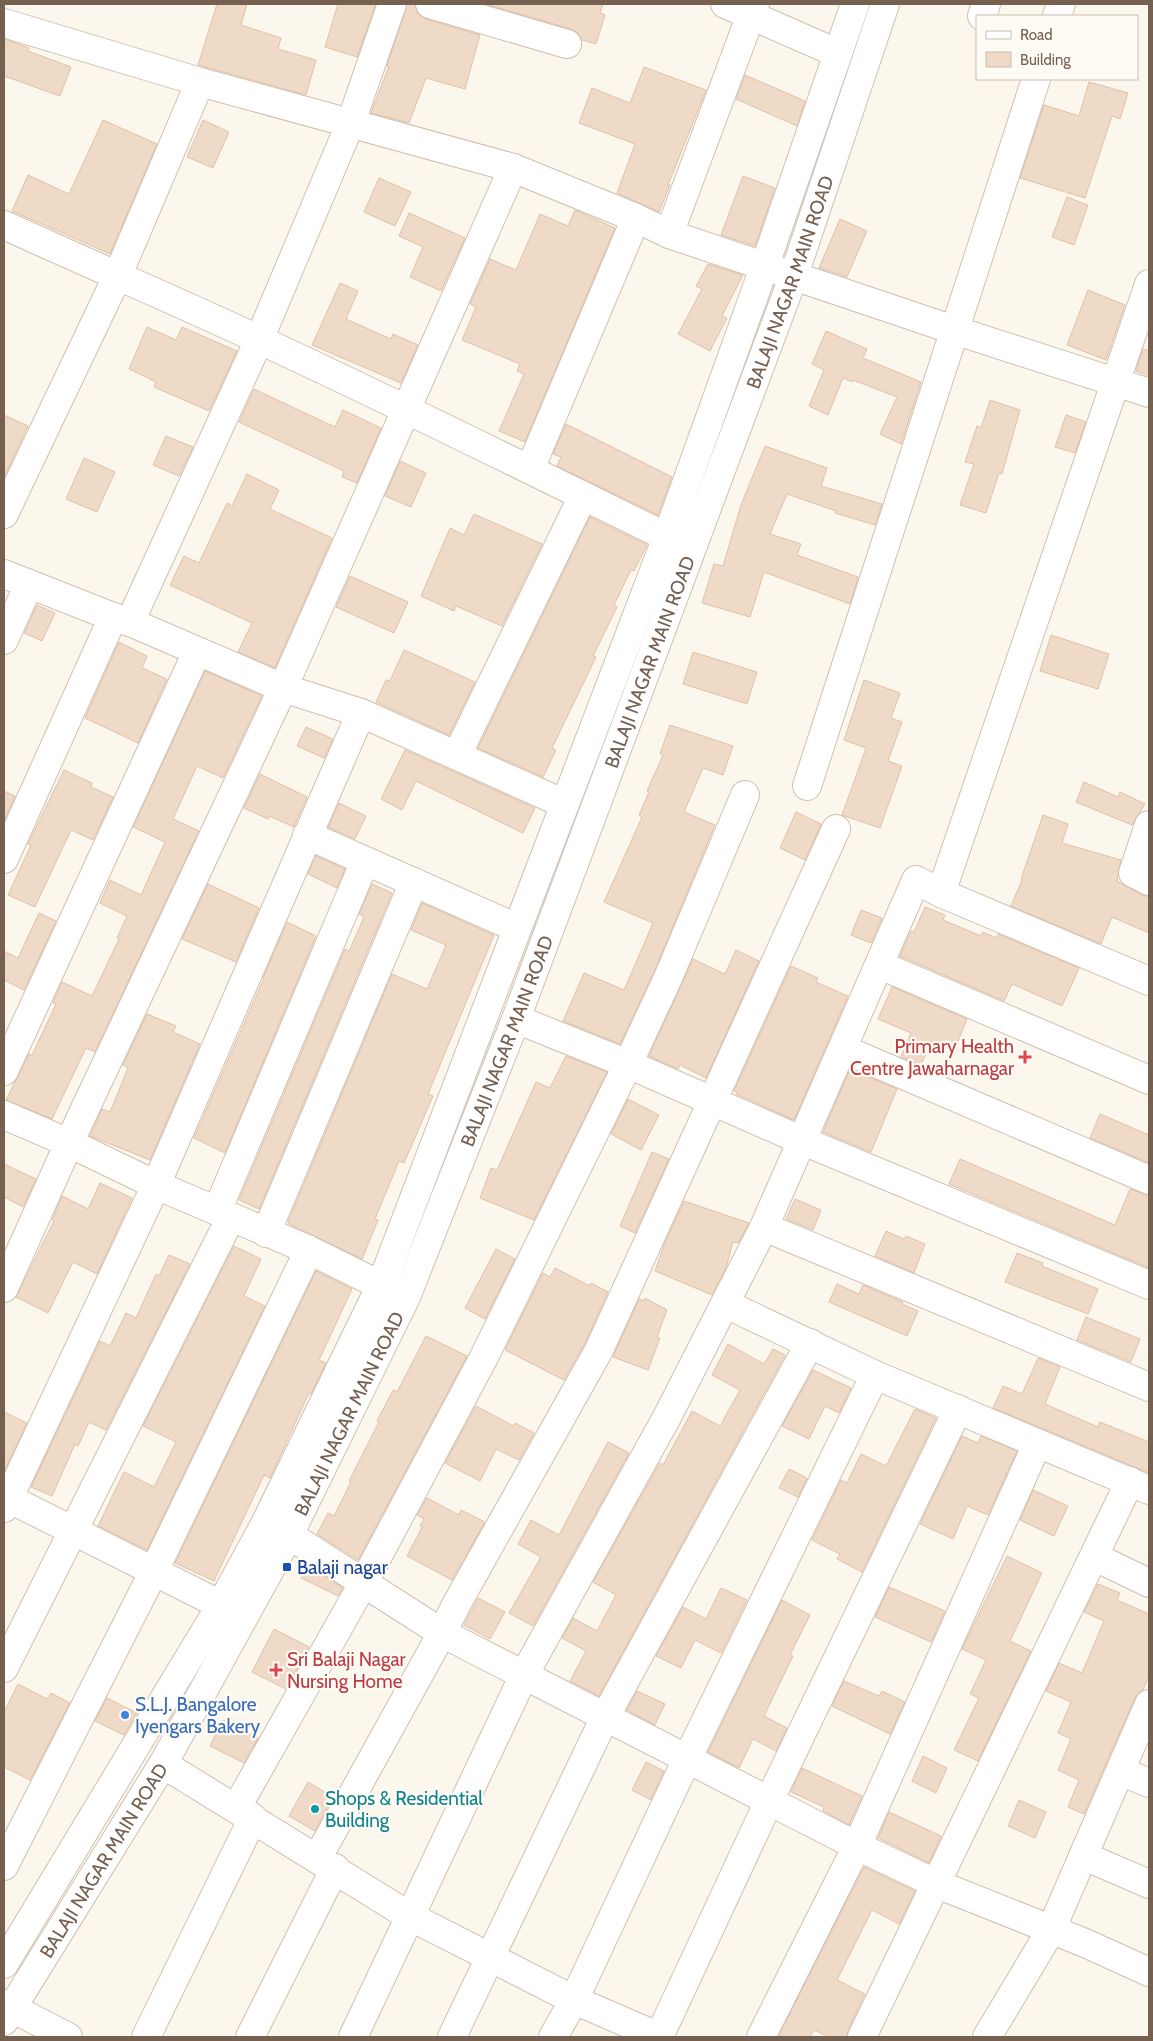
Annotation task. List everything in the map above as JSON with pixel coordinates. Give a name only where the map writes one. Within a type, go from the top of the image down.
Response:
[{"type":"street","points":[[4,859],[259,340],[351,122],[392,4]]},
{"type":"street","points":[[430,4],[502,14],[567,44]]},
{"type":"street","points":[[725,4],[753,10],[837,53]]},
{"type":"street","points":[[4,1964],[221,1605],[266,1522],[381,1285],[667,537],[765,265],[855,4]]},
{"type":"street","name":"BALAJI NAGAR MAIN ROAD","points":[[7,2011],[163,1764],[289,1534],[406,1297],[516,1019],[794,275],[885,4]]},
{"type":"street","points":[[669,234],[753,10]]},
{"type":"street","points":[[4,23],[200,82],[513,168],[636,218],[669,234],[954,330],[1149,393]]},
{"type":"street","points":[[807,786],[1036,80]]},
{"type":"street","points":[[4,514],[117,277],[200,82]]},
{"type":"street","points":[[4,1288],[69,1144],[283,688],[513,168]]},
{"type":"street","points":[[530,468],[636,218]]},
{"type":"street","points":[[4,225],[408,409],[667,537]]},
{"type":"street","points":[[941,893],[1149,284]]},
{"type":"street","points":[[457,755],[584,496]]},
{"type":"street","points":[[4,574],[121,620],[283,688],[362,713],[565,804]]},
{"type":"street","points":[[4,640],[29,584]]},
{"type":"street","points":[[4,1071],[197,652]]},
{"type":"street","points":[[221,1605],[73,1532],[5,1501],[156,1185],[307,835],[362,713]]},
{"type":"street","points":[[253,1818],[237,1807],[364,1582],[484,1357],[628,1064],[668,978],[745,794]]},
{"type":"street","points":[[1149,825],[1132,873],[1149,881]]},
{"type":"street","points":[[250,2037],[326,1864],[456,1605],[598,1350],[836,829]]},
{"type":"street","points":[[307,835],[517,928]]},
{"type":"street","points":[[4,1668],[73,1532],[224,1214],[365,861]]},
{"type":"street","points":[[353,2037],[524,1674],[667,1417],[764,1227],[916,880],[941,893],[1149,981]]},
{"type":"street","points":[[266,1233],[414,882]]},
{"type":"street","points":[[880,965],[1149,1080]]},
{"type":"street","points":[[516,1019],[628,1064],[803,1141],[1149,1285]]},
{"type":"street","points":[[843,1049],[1149,1180]]},
{"type":"street","points":[[4,1115],[156,1185],[309,1250],[406,1297]]},
{"type":"street","points":[[764,1227],[1149,1387]]},
{"type":"street","points":[[4,1866],[154,1571],[309,1250]]},
{"type":"street","points":[[726,1304],[875,1375],[1140,1486],[1095,1557],[862,2037]]},
{"type":"street","points":[[452,2037],[606,1717],[810,1343]]},
{"type":"street","points":[[554,2037],[574,2000],[687,1759],[875,1375]]},
{"type":"street","points":[[163,1764],[411,1917],[574,2000],[659,2037],[769,1801],[958,1409]]},
{"type":"street","points":[[760,2037],[857,1846],[1037,1444]]},
{"type":"street","points":[[289,1534],[442,1633],[857,1846],[937,1884],[1052,1930],[1149,1972]]},
{"type":"street","points":[[1095,1557],[1149,1583]]},
{"type":"street","points":[[987,2037],[1052,1930],[1149,1704]]},
{"type":"street","points":[[1120,1771],[1149,1783]]},
{"type":"street","points":[[146,2037],[253,1818]]},
{"type":"street","points":[[1084,1856],[1149,1884]]},
{"type":"street","points":[[7,2011],[68,2037]]},
{"type":"building","points":[[217,4],[247,4],[241,25],[281,38],[278,49],[316,60],[306,95],[198,65]]},
{"type":"building","points":[[338,4],[376,4],[357,57],[325,47]]},
{"type":"building","points":[[407,4],[415,4],[418,14],[426,19],[480,35],[465,89],[426,78],[409,123],[371,113],[389,66],[387,66]]},
{"type":"building","points":[[485,4],[603,4],[600,13],[605,15],[596,44],[582,40],[578,33],[571,29]]},
{"type":"building","points":[[4,39],[29,48],[28,51],[71,67],[60,96],[4,76]]},
{"type":"building","points":[[644,67],[706,90],[659,212],[617,193],[635,144],[579,123],[592,88],[630,103]]},
{"type":"building","points":[[745,75],[805,101],[797,126],[736,99]]},
{"type":"building","points":[[1089,82],[1128,93],[1120,119],[1112,116],[1085,198],[1020,178],[1044,105],[1079,116]]},
{"type":"building","points":[[103,120],[157,144],[110,254],[12,211],[28,175],[69,194]]},
{"type":"building","points":[[203,120],[229,132],[213,168],[187,157]]},
{"type":"building","points":[[743,176],[775,188],[755,246],[721,235]]},
{"type":"building","points":[[379,178],[411,192],[395,226],[364,212]]},
{"type":"building","points":[[1067,197],[1088,205],[1074,245],[1052,237]]},
{"type":"building","points":[[575,210],[615,228],[525,442],[499,431],[524,374],[517,371],[520,364],[462,340],[476,307],[470,304],[490,259],[516,270],[540,214],[568,226]]},
{"type":"building","points":[[409,213],[465,238],[441,291],[410,277],[423,247],[399,236]]},
{"type":"building","points":[[840,219],[867,231],[847,277],[819,268]]},
{"type":"building","points":[[708,264],[743,275],[722,316],[727,318],[710,351],[678,334],[702,289],[696,286]]},
{"type":"building","points":[[340,283],[358,291],[346,319],[391,339],[393,334],[418,345],[401,383],[312,345]]},
{"type":"building","points":[[1088,290],[1125,305],[1106,360],[1067,345]]},
{"type":"building","points":[[147,327],[176,340],[182,327],[237,351],[209,411],[154,387],[156,382],[129,369]]},
{"type":"building","points":[[826,331],[867,349],[863,358],[921,382],[901,444],[880,434],[897,397],[843,378],[828,415],[809,406],[824,370],[812,364]]},
{"type":"building","points":[[1143,349],[1149,351],[1149,376],[1136,371]]},
{"type":"building","points":[[254,389],[335,427],[343,410],[381,428],[357,483],[342,477],[344,471],[239,422]]},
{"type":"building","points":[[990,400],[1020,410],[1002,474],[999,473],[986,513],[960,505],[974,464],[965,462],[977,426],[981,428]]},
{"type":"building","points":[[4,415],[28,426],[4,478]]},
{"type":"building","points":[[1066,415],[1086,422],[1075,453],[1055,447]]},
{"type":"building","points":[[566,424],[672,477],[658,515],[557,466],[561,457],[553,454]]},
{"type":"building","points":[[166,436],[193,447],[179,476],[153,465]]},
{"type":"building","points":[[765,446],[827,468],[821,486],[882,504],[875,525],[835,513],[836,511],[787,494],[770,534],[801,544],[797,555],[858,577],[850,604],[764,572],[750,617],[702,603],[714,564],[723,566],[741,505]]},
{"type":"building","points":[[84,458],[115,472],[97,512],[66,499]]},
{"type":"building","points":[[400,461],[426,473],[411,507],[385,496]]},
{"type":"building","points":[[247,474],[279,490],[270,509],[332,538],[275,668],[238,652],[252,623],[170,585],[184,556],[199,563],[227,503],[232,506]]},
{"type":"building","points":[[474,514],[542,544],[502,626],[456,606],[454,611],[421,596],[450,528],[464,535]]},
{"type":"building","points":[[590,517],[647,545],[634,571],[631,570],[614,605],[617,607],[593,656],[596,657],[552,748],[556,750],[543,777],[478,748]]},
{"type":"building","points":[[350,576],[408,602],[394,633],[336,607]]},
{"type":"building","points":[[37,605],[55,613],[42,641],[24,633]]},
{"type":"building","points":[[1051,635],[1109,654],[1098,689],[1040,671]]},
{"type":"building","points":[[119,642],[147,656],[142,668],[167,679],[138,743],[85,718]]},
{"type":"building","points":[[404,650],[475,682],[449,735],[376,702],[386,680],[390,681]]},
{"type":"building","points":[[693,652],[757,672],[747,704],[683,684]]},
{"type":"building","points":[[205,671],[262,696],[223,778],[197,766],[173,819],[199,831],[95,1052],[86,1048],[52,1119],[6,1100],[29,1054],[32,1055],[56,1004],[53,1003],[62,982],[92,996],[119,939],[117,938],[127,916],[100,903],[110,880],[141,895],[165,842],[133,827]]},
{"type":"building","points":[[864,680],[900,693],[891,718],[902,722],[888,761],[902,766],[880,828],[842,815],[866,748],[844,740]]},
{"type":"building","points":[[670,725],[733,746],[723,775],[703,768],[684,812],[715,825],[654,972],[620,1044],[563,1021],[584,973],[624,990],[653,923],[604,902],[642,817],[639,815],[663,755],[660,754]]},
{"type":"building","points":[[306,727],[333,739],[324,758],[297,746]]},
{"type":"building","points":[[405,750],[535,808],[523,833],[416,781],[402,810],[381,799]]},
{"type":"building","points":[[64,770],[92,783],[91,787],[113,797],[93,840],[71,830],[35,907],[8,895],[31,845],[28,844]]},
{"type":"building","points":[[260,774],[307,797],[294,827],[269,816],[268,819],[244,808]]},
{"type":"building","points":[[1084,782],[1118,797],[1120,792],[1145,804],[1132,825],[1076,802]]},
{"type":"building","points":[[4,791],[15,796],[4,822]]},
{"type":"building","points":[[339,803],[366,816],[355,839],[328,827]]},
{"type":"building","points":[[796,812],[821,824],[805,860],[780,848]]},
{"type":"building","points":[[1043,815],[1068,824],[1062,843],[1121,860],[1117,881],[1149,897],[1149,933],[1112,917],[1101,944],[1011,906],[1022,880]]},
{"type":"building","points":[[316,856],[345,869],[337,888],[308,874]]},
{"type":"building","points":[[208,884],[259,908],[236,962],[182,939]]},
{"type":"building","points":[[372,884],[392,893],[259,1209],[239,1200],[345,949],[349,951],[364,917],[359,914]]},
{"type":"building","points":[[422,903],[494,935],[428,1094],[433,1096],[404,1163],[399,1161],[375,1219],[378,1220],[362,1259],[288,1222],[392,974],[427,989],[446,945],[411,930]]},
{"type":"building","points":[[925,907],[945,915],[943,920],[981,936],[983,932],[996,938],[998,934],[1079,968],[1062,1006],[1012,984],[1004,1001],[900,956],[911,931],[914,932]]},
{"type":"building","points":[[861,910],[882,918],[871,943],[851,935]]},
{"type":"building","points":[[39,913],[56,921],[24,990],[4,980],[4,951],[18,958]]},
{"type":"building","points":[[287,922],[316,936],[225,1153],[194,1138]]},
{"type":"building","points":[[736,950],[759,961],[706,1078],[680,1065],[678,1069],[649,1056],[693,959],[725,974]]},
{"type":"building","points":[[791,966],[818,978],[816,982],[848,996],[794,1120],[736,1094],[737,1092],[734,1091]]},
{"type":"building","points":[[892,987],[967,1019],[954,1051],[931,1041],[921,1065],[901,1057],[911,1033],[878,1019]]},
{"type":"building","points":[[147,1014],[176,1026],[173,1032],[200,1044],[150,1160],[90,1136],[102,1109],[110,1112],[128,1068],[123,1065]]},
{"type":"building","points":[[566,1056],[607,1072],[534,1220],[480,1198],[491,1168],[497,1170],[536,1082],[550,1088]]},
{"type":"building","points":[[850,1069],[897,1089],[871,1152],[823,1132]]},
{"type":"building","points":[[628,1099],[659,1115],[641,1150],[611,1134]]},
{"type":"building","points":[[1100,1114],[1149,1135],[1149,1163],[1090,1138]]},
{"type":"building","points":[[652,1152],[669,1159],[635,1233],[620,1226]]},
{"type":"building","points":[[960,1159],[1115,1225],[1130,1189],[1149,1195],[1149,1268],[949,1184]]},
{"type":"building","points":[[4,1164],[36,1179],[23,1207],[4,1197]]},
{"type":"building","points":[[100,1183],[132,1198],[97,1274],[73,1262],[48,1313],[16,1297],[54,1221],[52,1220],[62,1196],[88,1209]]},
{"type":"building","points":[[795,1199],[821,1210],[813,1230],[786,1219]]},
{"type":"building","points":[[684,1201],[749,1223],[738,1243],[733,1242],[726,1268],[712,1295],[655,1271],[664,1245]]},
{"type":"building","points":[[886,1231],[904,1239],[906,1236],[925,1244],[914,1273],[875,1256]]},
{"type":"building","points":[[234,1246],[261,1259],[244,1296],[265,1306],[147,1550],[98,1526],[124,1472],[154,1487],[176,1442],[143,1426]]},
{"type":"building","points":[[496,1249],[515,1259],[485,1319],[465,1308]]},
{"type":"building","points":[[1017,1253],[1043,1263],[1042,1266],[1098,1289],[1088,1314],[1005,1282]]},
{"type":"building","points":[[169,1255],[190,1264],[106,1430],[89,1422],[78,1446],[75,1444],[52,1496],[31,1487],[100,1341],[110,1346],[126,1313],[136,1318],[156,1274],[159,1276]]},
{"type":"building","points":[[555,1268],[590,1286],[591,1283],[608,1292],[585,1343],[564,1380],[505,1350],[543,1273],[550,1277]]},
{"type":"building","points":[[316,1271],[352,1289],[319,1360],[326,1363],[311,1394],[309,1393],[270,1478],[264,1475],[214,1581],[175,1563]]},
{"type":"building","points":[[837,1284],[859,1294],[863,1285],[903,1302],[902,1304],[918,1311],[907,1336],[829,1302]]},
{"type":"building","points":[[645,1298],[667,1310],[657,1337],[660,1338],[648,1370],[613,1357],[639,1299],[645,1301]]},
{"type":"building","points":[[1086,1317],[1140,1339],[1131,1362],[1077,1340]]},
{"type":"building","points":[[426,1336],[467,1356],[358,1560],[317,1534],[328,1513],[334,1516],[351,1482],[349,1481],[379,1422],[377,1421],[393,1390],[397,1392]]},
{"type":"building","points":[[728,1344],[764,1364],[773,1349],[785,1355],[599,1696],[570,1681],[586,1651],[562,1638],[573,1618],[597,1631],[616,1595],[593,1582],[657,1468],[660,1463],[663,1465],[692,1411],[720,1426],[740,1390],[712,1375]]},
{"type":"building","points":[[1038,1358],[1060,1367],[1045,1404],[1098,1427],[1100,1422],[1149,1442],[1149,1473],[993,1408],[1003,1386],[1022,1394]]},
{"type":"building","points":[[813,1370],[851,1388],[839,1413],[825,1406],[809,1439],[782,1426]]},
{"type":"building","points":[[476,1406],[514,1426],[515,1423],[534,1433],[519,1460],[496,1449],[480,1481],[445,1463]]},
{"type":"building","points":[[915,1409],[936,1418],[862,1572],[837,1559],[840,1554],[812,1540],[841,1480],[847,1483],[861,1454],[886,1466]]},
{"type":"building","points":[[4,1412],[27,1423],[4,1472]]},
{"type":"building","points":[[962,1436],[978,1443],[981,1436],[1017,1451],[988,1515],[967,1506],[953,1539],[920,1524]]},
{"type":"building","points":[[608,1442],[629,1453],[533,1626],[509,1613],[541,1557],[518,1544],[531,1520],[559,1535]]},
{"type":"building","points":[[789,1469],[807,1478],[798,1497],[779,1488]]},
{"type":"building","points":[[1033,1490],[1068,1506],[1054,1536],[1020,1520]]},
{"type":"building","points":[[427,1498],[459,1515],[461,1510],[485,1522],[452,1580],[407,1556],[422,1527],[420,1526],[424,1519],[417,1515]]},
{"type":"building","points":[[1007,1556],[1042,1573],[1010,1641],[1031,1651],[978,1761],[954,1750],[979,1698],[970,1694],[986,1660],[962,1649]]},
{"type":"building","points":[[307,1565],[343,1588],[338,1596],[301,1578]]},
{"type":"building","points":[[1098,1584],[1120,1593],[1117,1600],[1149,1614],[1149,1676],[1143,1690],[1135,1698],[1084,1814],[1068,1807],[1079,1780],[1058,1770],[1071,1739],[1058,1733],[1071,1702],[1046,1691],[1059,1663],[1082,1673],[1104,1621],[1084,1612]]},
{"type":"building","points":[[889,1587],[945,1611],[931,1642],[875,1617]]},
{"type":"building","points":[[721,1588],[747,1600],[721,1653],[695,1640],[681,1668],[656,1656],[683,1607],[706,1619]]},
{"type":"building","points":[[478,1598],[505,1612],[490,1639],[464,1625]]},
{"type":"building","points":[[782,1600],[810,1615],[790,1655],[793,1656],[764,1716],[787,1728],[776,1751],[753,1739],[739,1768],[708,1752]]},
{"type":"building","points":[[274,1629],[309,1647],[286,1689],[252,1672]]},
{"type":"building","points":[[844,1681],[879,1696],[882,1691],[905,1702],[890,1734],[832,1706]]},
{"type":"building","points":[[18,1684],[47,1699],[51,1693],[70,1703],[30,1780],[4,1767],[4,1712]]},
{"type":"building","points":[[637,1691],[665,1704],[655,1725],[627,1710]]},
{"type":"building","points":[[107,1698],[137,1713],[124,1735],[95,1721]]},
{"type":"building","points":[[223,1720],[258,1738],[244,1763],[210,1746]]},
{"type":"building","points":[[923,1756],[947,1768],[936,1793],[912,1781]]},
{"type":"building","points":[[646,1762],[664,1771],[651,1800],[632,1790]]},
{"type":"building","points":[[802,1768],[862,1796],[849,1825],[823,1811],[824,1807],[791,1792]]},
{"type":"building","name":"Shops & Residential Building","points":[[308,1782],[333,1797],[315,1831],[289,1816]]},
{"type":"building","points":[[1019,1800],[1046,1812],[1035,1838],[1008,1826]]},
{"type":"building","points":[[889,1812],[941,1836],[929,1863],[878,1838]]},
{"type":"building","points":[[864,1867],[915,1891],[899,1924],[872,1910],[837,1980],[865,1994],[848,2030],[847,2037],[829,2037],[814,2030],[810,2037],[778,2037]]},
{"type":"place","name":"Primary Health Centre Jawaharnagar","points":[[1025,1057]]},
{"type":"place","name":"Balaji nagar","points":[[287,1567]]},
{"type":"place","name":"Sri Balaji Nagar Nursing Home","points":[[276,1670]]},
{"type":"place","name":"S.L.J. Bangalore Iyengars Bakery","points":[[125,1715]]},
{"type":"place","name":"Shops & Residential Building","points":[[315,1809]]}]
